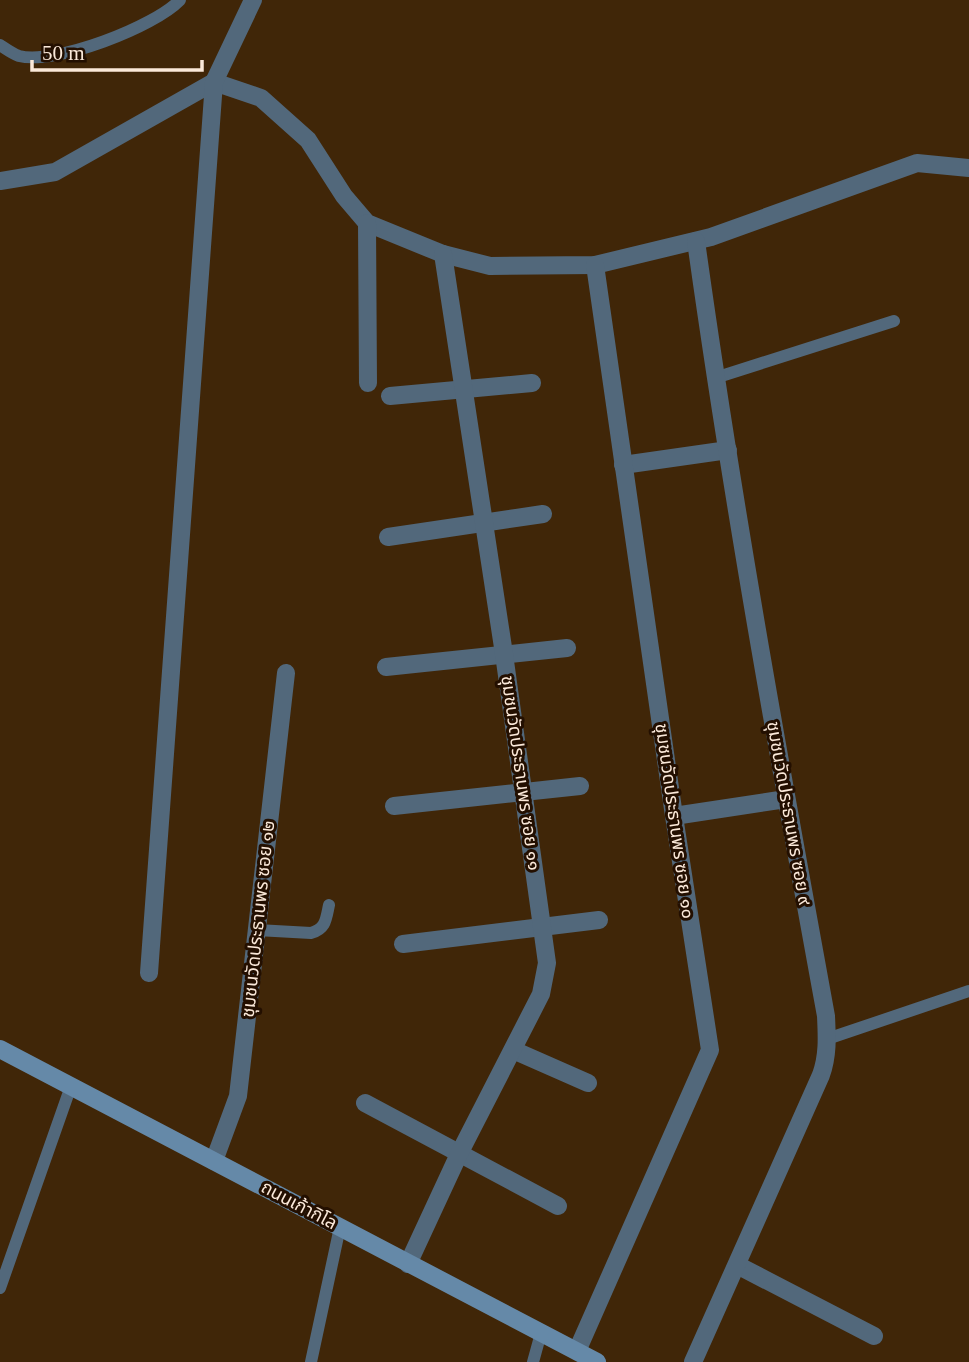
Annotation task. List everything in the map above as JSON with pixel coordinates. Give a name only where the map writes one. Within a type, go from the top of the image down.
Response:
[{"type":"main road","name":"ถนนเก้ากิโล","points":[[0,1049],[597,1362]]},
{"type":"street","points":[[149,973],[214,82],[253,0]]},
{"type":"street","points":[[0,181],[55,172],[214,82],[261,98],[309,140],[344,196],[367,223],[443,254],[490,266],[595,265],[696,241],[918,163],[969,168]]},
{"type":"street","points":[[367,223],[369,383]]},
{"type":"street","name":"ชุมชนวัดประธานพร ซอย ๙","points":[[693,1362],[821,1075],[827,1040],[826,1016],[786,799],[715,378],[696,241]]},
{"type":"street","name":"ชุมชนวัดประธานพร ซอย ๑๑","points":[[408,1264],[459,1154],[541,994],[547,963],[504,654],[443,254]]},
{"type":"street","name":"ชุมชนวัดประธานพร ซอย ๑๐","points":[[576,1351],[710,1050],[595,265]]},
{"type":"street","points":[[390,396],[532,383]]},
{"type":"street","points":[[623,465],[728,450]]},
{"type":"street","points":[[388,537],[543,514]]},
{"type":"street","points":[[386,667],[567,648]]},
{"type":"street","name":"ชุมชนวัดประธานพร ซอย ๑๒","points":[[214,1161],[238,1096],[286,673]]},
{"type":"street","points":[[394,806],[580,786]]},
{"type":"street","points":[[674,816],[786,799]]},
{"type":"street","points":[[403,944],[599,920]]},
{"type":"street","points":[[513,1050],[588,1083]]},
{"type":"street","points":[[365,1103],[558,1206]]},
{"type":"street","points":[[737,1265],[874,1336]]},
{"type":"lane","points":[[0,45],[18,55],[42,57],[70,52],[139,27],[180,0]]},
{"type":"lane","points":[[715,378],[894,321]]},
{"type":"lane","points":[[257,930],[311,933],[318,931],[325,924],[329,905]]},
{"type":"lane","points":[[827,1040],[969,991]]},
{"type":"lane","points":[[0,1288],[71,1086]]},
{"type":"lane","points":[[311,1362],[340,1227]]},
{"type":"lane","points":[[533,1362],[541,1333]]}]
